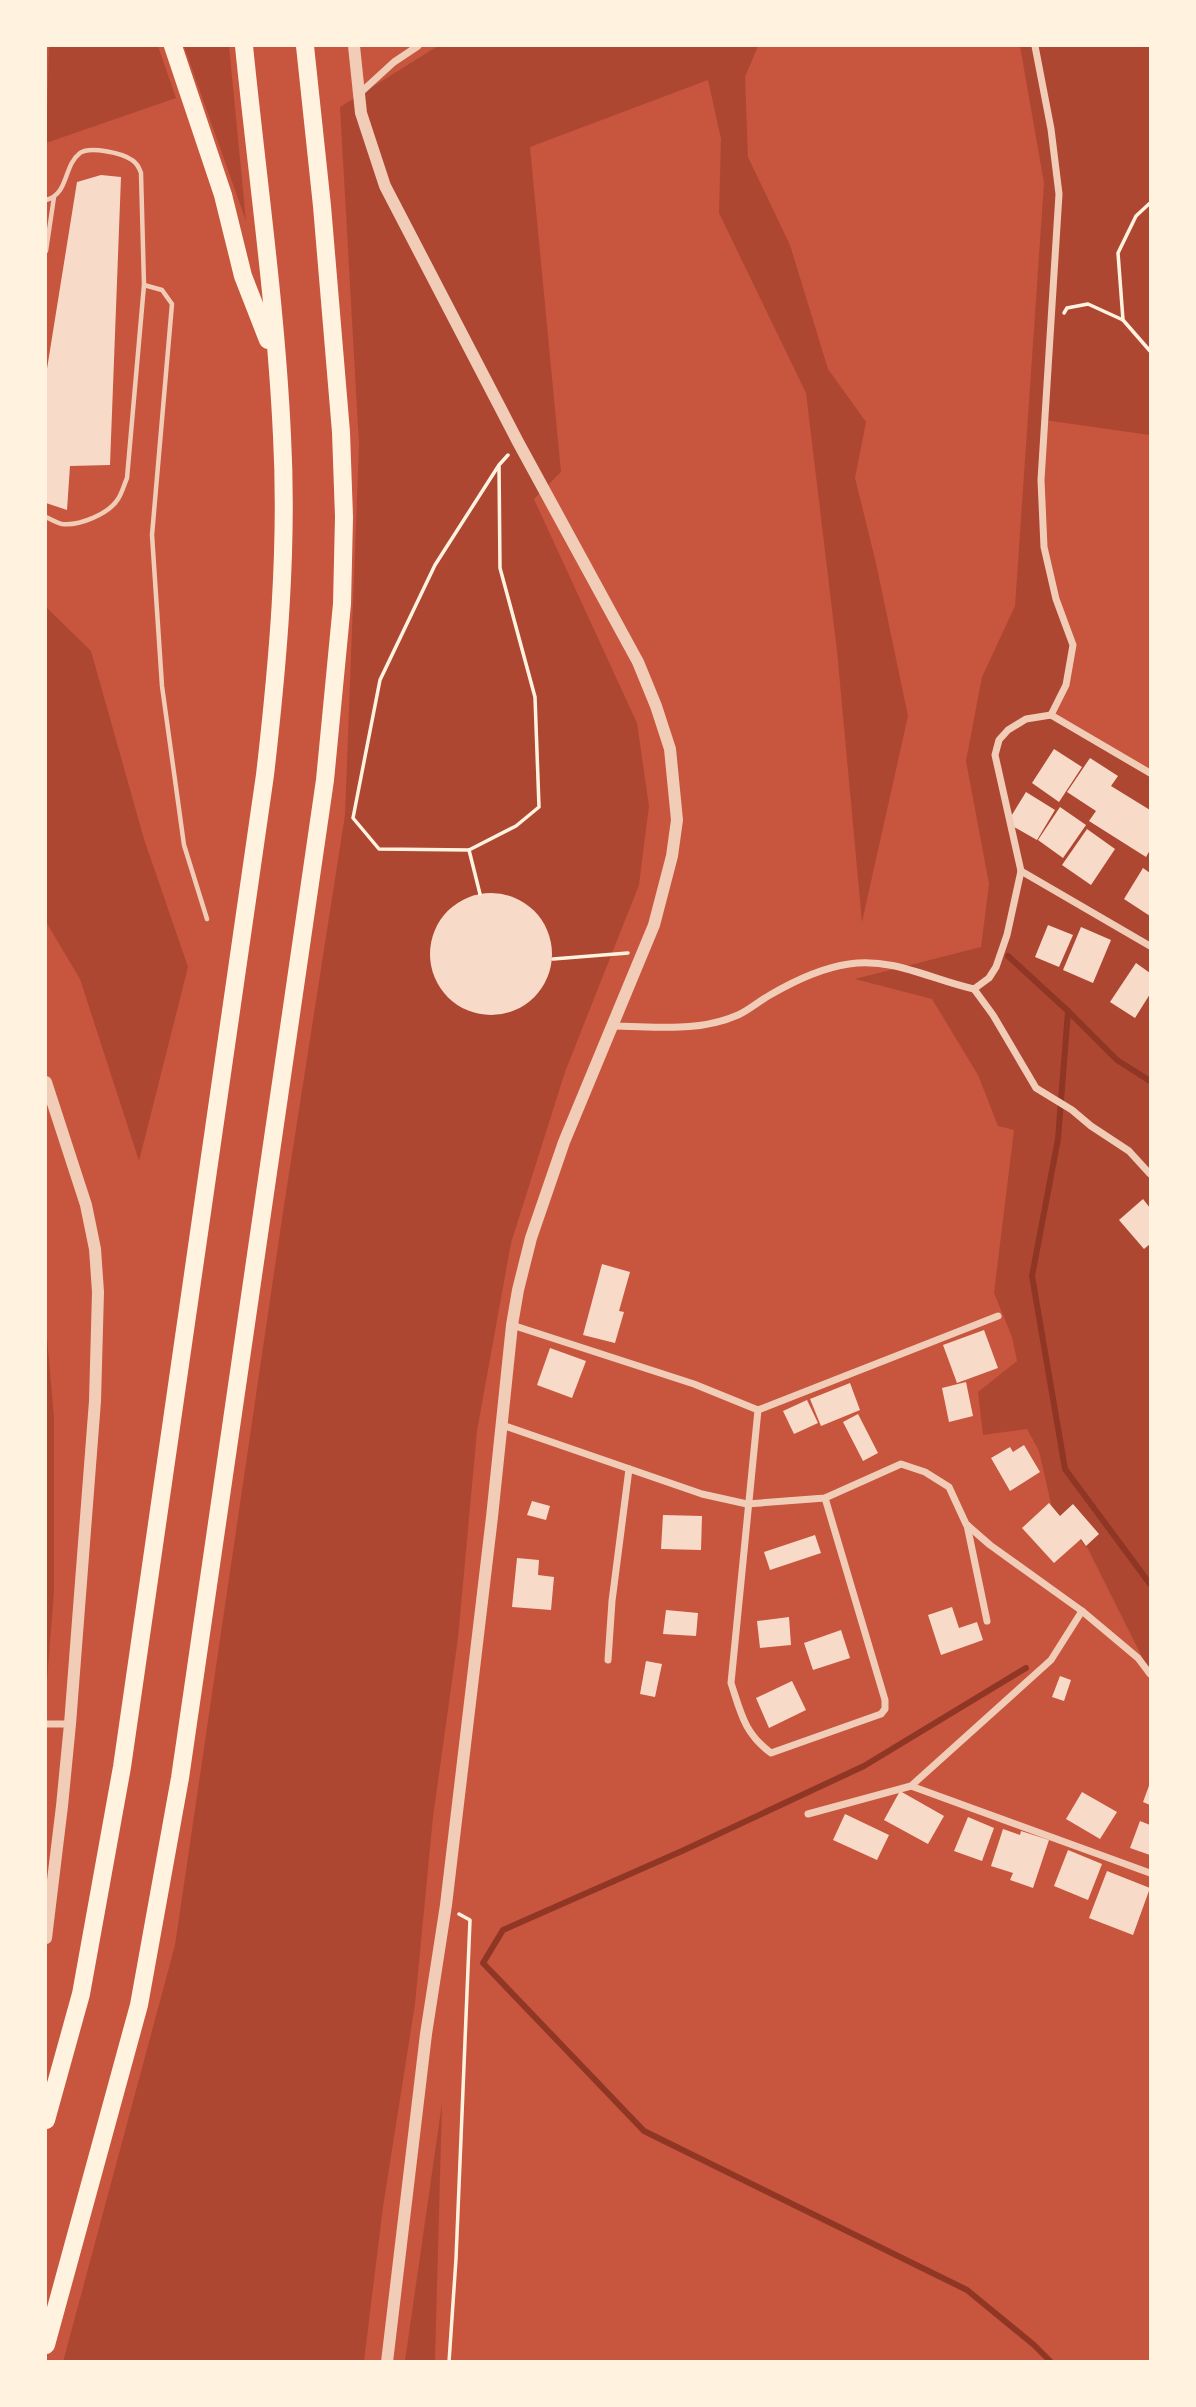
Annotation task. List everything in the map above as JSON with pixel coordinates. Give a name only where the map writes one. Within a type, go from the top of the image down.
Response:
[{"type":"highway","points":[[173,46],[223,195],[243,276],[277,363]]},
{"type":"highway","points":[[46,2120],[81,1994],[120,1780],[265,775],[276,681],[283,566],[282,436],[277,363],[244,46]]},
{"type":"highway","points":[[46,2345],[139,2005],[161,1890],[180,1778],[326,767],[341,604],[344,517],[337,363],[305,46]]},
{"type":"highway","points":[[310,92],[316,46]]},
{"type":"street","points":[[354,46],[362,113],[385,186],[518,442],[638,663],[670,749],[677,820],[672,856],[654,925],[610,1026],[546,1192],[524,1264],[512,1325],[446,1905],[426,2034],[387,2361]]},
{"type":"street","points":[[358,94],[394,62],[418,46]]},
{"type":"street","points":[[1035,46],[1051,129],[1059,194],[1041,480],[1044,547],[1056,599],[1073,645],[1066,685],[1051,715]]},
{"type":"street","points":[[974,989],[989,978],[996,967],[1007,935],[1021,872],[995,755],[999,740],[1017,723],[1051,715],[1150,773]]},
{"type":"street","points":[[1021,872],[1150,946]]},
{"type":"street","points":[[610,1026],[697,1027],[717,1022],[739,1014],[799,979],[850,963],[902,967],[935,976],[954,985],[974,989],[993,1015],[1036,1088],[1129,1151],[1150,1174]]},
{"type":"street","points":[[46,1082],[86,1205],[95,1249],[98,1292],[95,1401],[70,1724],[46,1938]]},
{"type":"street","points":[[512,1325],[694,1384],[758,1410],[998,1316]]},
{"type":"street","points":[[758,1410],[731,1683],[745,1726],[758,1744],[771,1753],[881,1714],[885,1709],[885,1700],[825,1498]]},
{"type":"street","points":[[502,1425],[702,1494],[747,1504],[825,1498],[901,1464],[925,1472],[949,1487],[967,1524],[987,1621]]},
{"type":"street","points":[[608,1660],[614,1578],[629,1469]]},
{"type":"street","points":[[967,1524],[990,1545],[1082,1611],[1138,1658],[1150,1674]]},
{"type":"street","points":[[808,1814],[911,1786],[1051,1660],[1082,1611]]},
{"type":"street","points":[[46,1724],[70,1724]]},
{"type":"street","points":[[911,1786],[1150,1874]]},
{"type":"lane","points":[[46,200],[54,197],[61,189],[76,156],[86,150],[127,157],[136,163],[141,173],[144,285],[127,478],[118,499],[100,514],[77,523],[62,524],[46,517]]},
{"type":"lane","points":[[46,251],[54,197]]},
{"type":"lane","points":[[144,285],[162,290],[172,304],[152,535],[162,687],[180,818],[184,845],[207,919]]},
{"type":"path","points":[[1123,320],[1118,253],[1136,216],[1150,203]]},
{"type":"path","points":[[1051,333],[1067,308],[1088,304],[1123,320],[1150,351]]},
{"type":"path","points":[[499,465],[500,568],[535,697],[539,807],[516,827],[468,850],[379,849],[353,818],[380,680],[435,565],[499,465],[518,442]]},
{"type":"path","points":[[468,850],[480,894]]},
{"type":"path","points":[[553,960],[644,951]]},
{"type":"path","points":[[446,1905],[470,1920],[449,2361]]},
{"type":"shaded area","points":[[49,46],[158,46],[176,98],[46,143]]},
{"type":"shaded area","points":[[184,46],[229,46],[246,221]]},
{"type":"shaded area","points":[[438,46],[758,46],[745,77],[748,157],[790,245],[828,369],[866,422],[855,478],[908,716],[862,922],[837,651],[806,393],[719,213],[721,139],[708,80],[530,147],[561,472],[534,499],[637,723],[649,806],[639,885],[565,1072],[511,1243],[477,1431],[458,1638],[433,1817],[415,2004],[383,2207],[364,2361],[63,2362],[175,1945],[283,1212],[345,815],[359,445],[340,107]]},
{"type":"shaded area","points":[[1020,46],[1150,46],[1150,435],[1044,420],[1044,547],[1056,599],[1073,645],[1066,685],[1052,715],[1150,773],[1150,1673],[1088,1549],[1052,1508],[1039,1451],[1027,1429],[983,1435],[978,1392],[1017,1361],[1012,1337],[994,1293],[1014,1130],[998,1126],[978,1075],[932,999],[855,979],[981,947],[989,884],[966,761],[982,677],[1015,606],[1044,183]]},
{"type":"shaded area","points":[[46,607],[91,651],[144,839],[188,967],[139,1161],[80,979],[46,922]]},
{"type":"shaded area","points":[[46,1326],[54,1418],[54,1592],[46,1693]]},
{"type":"shaded area","points":[[442,2103],[435,2361],[405,2361]]},
{"type":"building","points":[[101,175],[121,177],[110,465],[70,466],[67,510],[46,503],[46,375],[77,182]]},
{"type":"building","points":[[1054,749],[1082,767],[1059,802],[1032,783]]},
{"type":"building","points":[[1090,758],[1118,776],[1111,786],[1150,810],[1150,850],[1146,857],[1089,821],[1096,811],[1067,792]]},
{"type":"building","points":[[1026,792],[1055,810],[1037,840],[1007,823]]},
{"type":"building","points":[[1060,807],[1086,825],[1063,858],[1038,840]]},
{"type":"building","points":[[1087,829],[1115,849],[1091,885],[1062,865]]},
{"type":"building","points":[[1143,868],[1150,873],[1150,916],[1124,899]]},
{"type":"building","points":[[491,893],[514,897],[534,911],[548,931],[552,954],[548,977],[534,997],[514,1011],[491,1015],[468,1011],[448,997],[434,977],[430,954],[434,931],[448,911],[468,897]]},
{"type":"building","points":[[1048,925],[1073,935],[1059,967],[1035,957]]},
{"type":"building","points":[[1081,927],[1111,940],[1093,983],[1063,970]]},
{"type":"building","points":[[1136,963],[1150,973],[1150,994],[1135,1018],[1110,1002]]},
{"type":"building","points":[[1143,1199],[1150,1208],[1150,1244],[1144,1249],[1119,1220]]},
{"type":"building","points":[[602,1264],[630,1272],[619,1311],[624,1312],[615,1343],[583,1335]]},
{"type":"building","points":[[984,1330],[998,1368],[957,1383],[943,1345]]},
{"type":"building","points":[[550,1348],[586,1361],[572,1398],[537,1385]]},
{"type":"building","points":[[966,1382],[973,1416],[949,1422],[942,1388]]},
{"type":"building","points":[[850,1383],[860,1410],[821,1426],[810,1399]]},
{"type":"building","points":[[807,1400],[818,1423],[794,1434],[783,1411]]},
{"type":"building","points":[[858,1414],[878,1453],[863,1461],[843,1422]]},
{"type":"building","points":[[1024,1445],[1040,1472],[1010,1491],[991,1458],[1010,1447],[1013,1452]]},
{"type":"building","points":[[532,1501],[550,1506],[546,1520],[527,1515]]},
{"type":"building","points":[[1049,1503],[1060,1516],[1073,1504],[1099,1534],[1086,1546],[1081,1539],[1054,1563],[1022,1528]]},
{"type":"building","points":[[663,1515],[702,1516],[701,1550],[661,1549]]},
{"type":"building","points":[[815,1535],[821,1553],[770,1570],[764,1552]]},
{"type":"building","points":[[517,1558],[539,1560],[538,1575],[554,1577],[551,1610],[512,1607]]},
{"type":"building","points":[[952,1607],[959,1628],[977,1622],[983,1640],[941,1655],[928,1615]]},
{"type":"building","points":[[666,1610],[698,1613],[696,1636],[663,1634]]},
{"type":"building","points":[[789,1617],[791,1645],[760,1648],[757,1621]]},
{"type":"building","points":[[841,1630],[850,1658],[813,1670],[804,1643]]},
{"type":"building","points":[[646,1661],[662,1664],[655,1697],[640,1694]]},
{"type":"building","points":[[1060,1676],[1071,1680],[1064,1701],[1052,1697]]},
{"type":"building","points":[[792,1681],[806,1710],[769,1728],[756,1698]]},
{"type":"building","points":[[1150,1783],[1150,1805],[1143,1802]]},
{"type":"building","points":[[900,1791],[944,1816],[928,1844],[884,1820]]},
{"type":"building","points":[[1082,1792],[1117,1812],[1100,1839],[1066,1819]]},
{"type":"building","points":[[845,1814],[889,1835],[877,1860],[833,1840]]},
{"type":"building","points":[[968,1817],[994,1828],[982,1861],[954,1851]]},
{"type":"building","points":[[1140,1821],[1150,1825],[1150,1855],[1130,1848]]},
{"type":"building","points":[[1003,1829],[1020,1835],[1021,1831],[1049,1840],[1033,1888],[1010,1880],[1013,1873],[991,1866]]},
{"type":"building","points":[[1068,1850],[1102,1864],[1088,1900],[1054,1886]]},
{"type":"building","points":[[1107,1871],[1150,1888],[1133,1935],[1089,1918]]},
{"type":"waterway","points":[[1008,956],[1068,1011],[1058,1139],[1032,1276],[1065,1469],[1150,1584]]},
{"type":"waterway","points":[[1068,1011],[1117,1060],[1150,1081]]},
{"type":"waterway","points":[[1026,1668],[864,1766],[682,1851],[503,1930],[483,1963],[644,2131],[967,2290],[1051,2362]]}]
